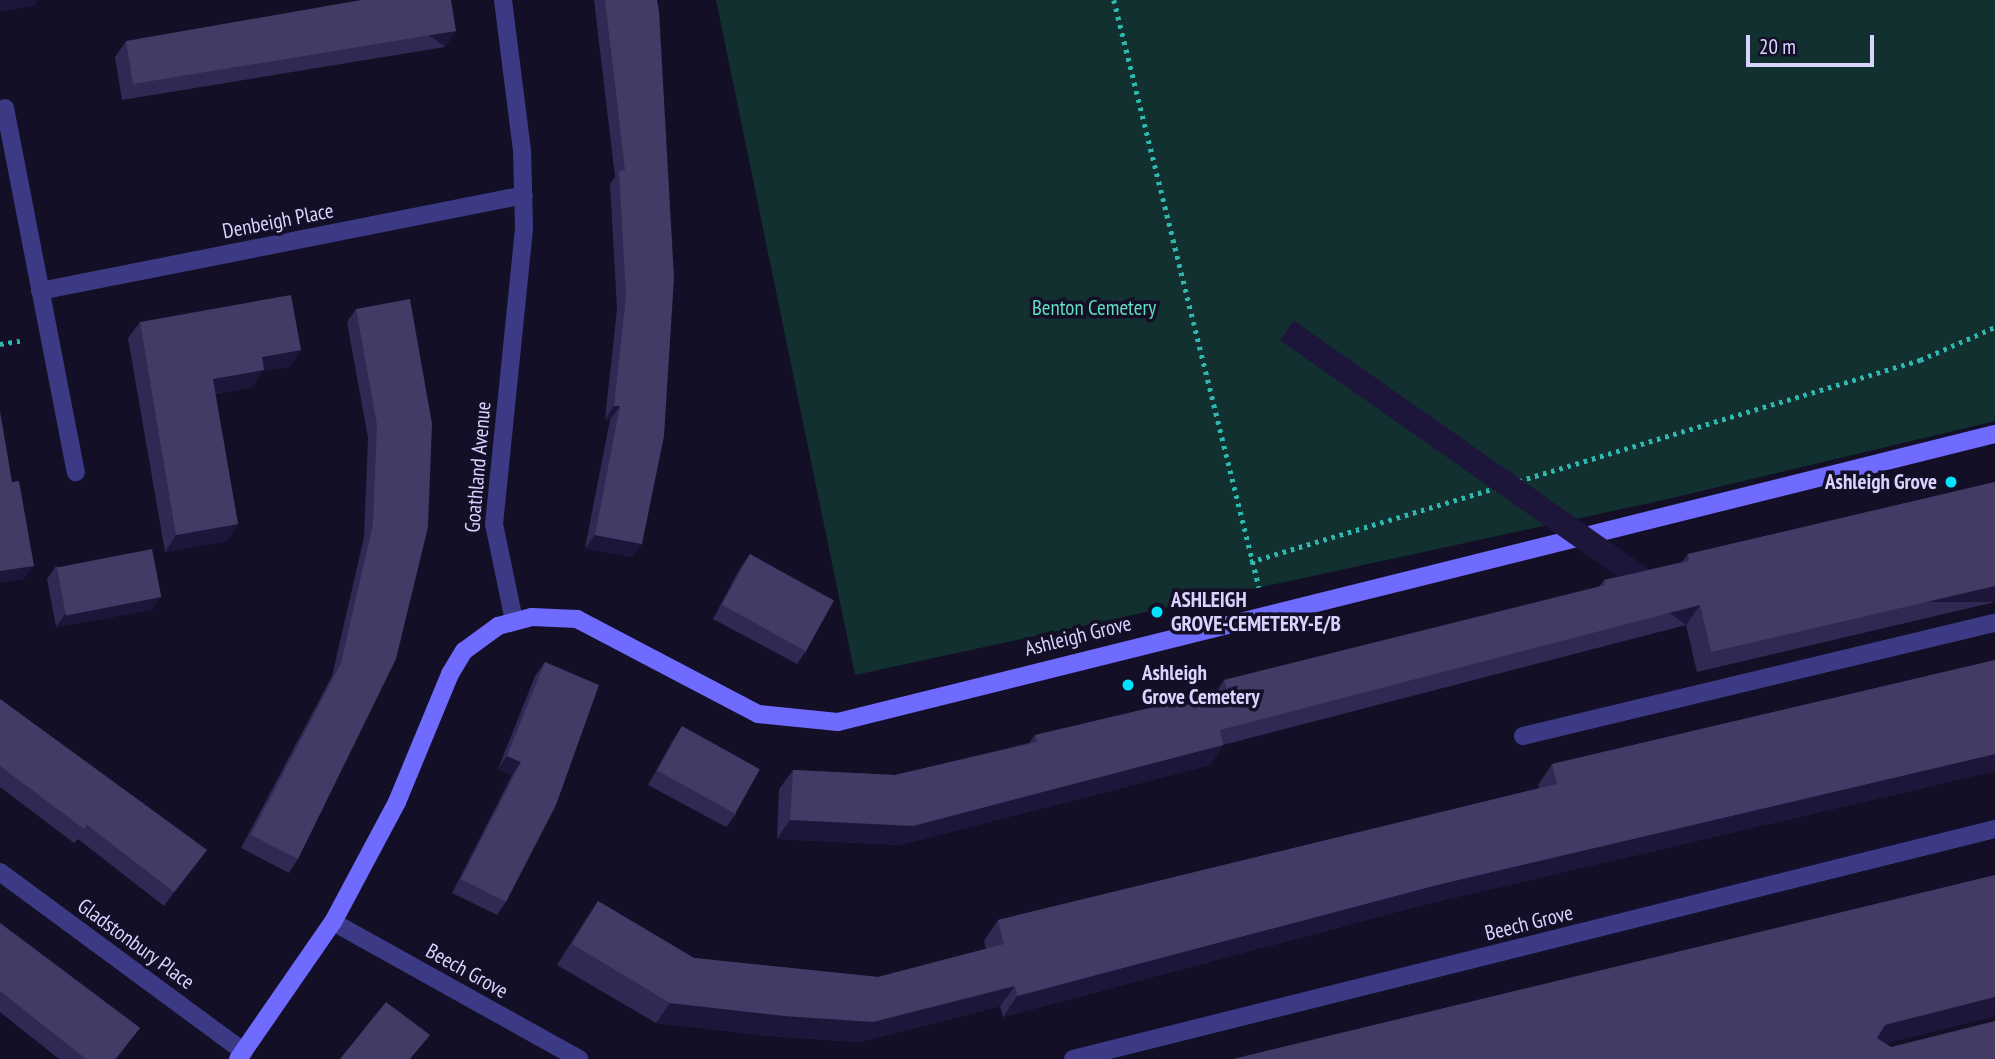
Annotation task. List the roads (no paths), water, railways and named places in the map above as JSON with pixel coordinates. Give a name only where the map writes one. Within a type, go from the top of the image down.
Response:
[{"type":"street","name":"Goathland Avenue","points":[[503,0],[524,195],[494,524],[514,621]]},
{"type":"street","points":[[5,108],[76,472]]},
{"type":"street","name":"Denbeigh Place","points":[[40,291],[524,195]]},
{"type":"street","name":"Ashleigh Grove","points":[[514,621],[577,619],[758,714],[813,723],[866,715],[1267,611],[1995,434]]},
{"type":"street","points":[[241,1056],[333,922],[397,802],[450,674],[479,637],[514,621]]},
{"type":"street","points":[[1523,736],[1995,623]]},
{"type":"street","name":"Beech Grove","points":[[1073,1059],[1995,829]]},
{"type":"street","name":"Gladstonbury Place","points":[[0,872],[241,1056]]},
{"type":"street","name":"Beech Grove","points":[[333,922],[579,1059]]},
{"type":"place","name":"Ashleigh Grove","points":[[1951,482]]},
{"type":"place","name":"ASHLEIGH GROVE-CEMETERY-E/B","points":[[1157,612]]},
{"type":"place","name":"Ashleigh Grove Cemetery","points":[[1128,685]]},
{"type":"park label","name":"Benton Cemetery","points":[[1094,308]]}]
